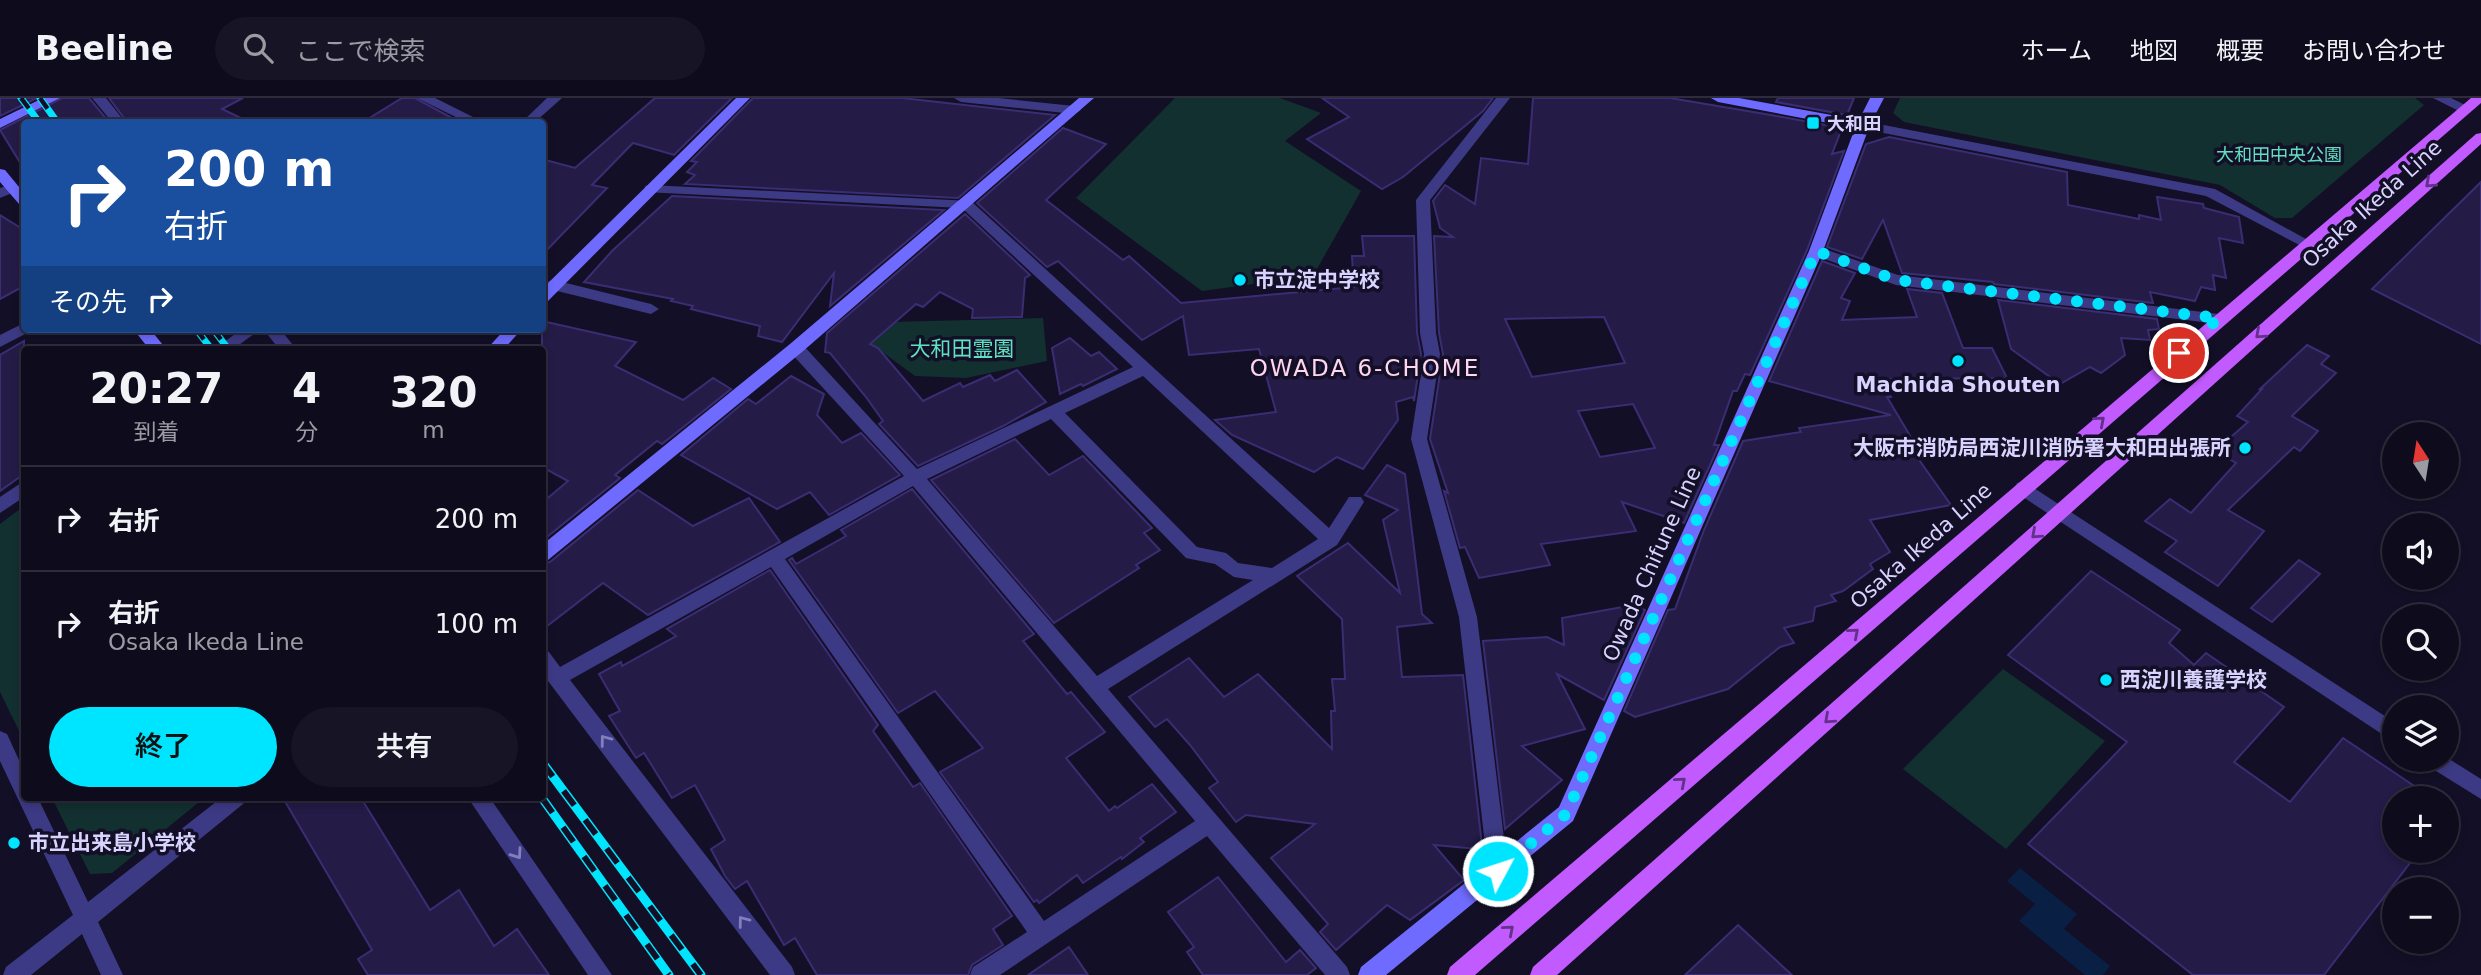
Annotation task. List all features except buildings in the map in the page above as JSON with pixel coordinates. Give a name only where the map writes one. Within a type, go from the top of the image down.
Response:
[{"type":"main road","name":"Osaka Ikeda Line","points":[[1458,975],[2219,318],[2472,104]]},
{"type":"main road","name":"Osaka Ikeda Line","points":[[1541,975],[2481,137]]},
{"type":"street","points":[[0,124],[52,98]]},
{"type":"street","points":[[99,98],[116,119]]},
{"type":"street","points":[[424,98],[470,119]]},
{"type":"street","points":[[531,119],[555,98]]},
{"type":"street","points":[[546,294],[743,98]]},
{"type":"street","points":[[961,98],[1073,110]]},
{"type":"street","points":[[546,552],[796,348],[1087,98]]},
{"type":"street","points":[[1498,871],[1468,617],[1419,439],[1432,354],[1428,333],[1423,200],[1503,98]]},
{"type":"street","points":[[1718,98],[2210,192],[2308,244]]},
{"type":"street","name":"Owada Chifune Line","points":[[1370,975],[1566,814],[1816,251],[1863,125],[1877,98]]},
{"type":"street","points":[[2440,98],[2472,104]]},
{"type":"street","points":[[0,173],[6,191]]},
{"type":"street","points":[[650,189],[966,204],[1331,540]]},
{"type":"street","points":[[1816,251],[1896,280],[2219,318]]},
{"type":"street","points":[[554,285],[651,309]]},
{"type":"street","points":[[0,342],[21,330]]},
{"type":"street","points":[[227,346],[247,333]]},
{"type":"street","points":[[498,346],[510,333]]},
{"type":"street","points":[[796,348],[915,477],[1339,975]]},
{"type":"street","points":[[557,678],[915,477],[1144,368]]},
{"type":"street","points":[[1053,411],[1192,553],[1220,558],[1234,570],[1274,575]]},
{"type":"street","points":[[2022,488],[2382,725]]},
{"type":"street","points":[[0,506],[21,490]]},
{"type":"street","points":[[1094,688],[1331,540],[1355,502]]},
{"type":"street","points":[[773,556],[1040,933]]},
{"type":"street","points":[[546,663],[784,975]]},
{"type":"street","points":[[0,740],[21,785]]},
{"type":"street","points":[[2453,772],[2481,790]]},
{"type":"street","points":[[29,801],[112,975]]},
{"type":"street","points":[[14,975],[87,920],[232,801]]},
{"type":"street","points":[[480,801],[601,975]]},
{"type":"street","points":[[981,975],[1040,933],[1209,823]]},
{"type":"green space","points":[[1175,98],[1280,98],[1321,113],[1285,141],[1361,191],[1313,276],[1202,291],[1076,198]]},
{"type":"green space","name":"大和田中央公園","points":[[1900,98],[2415,98],[2424,105],[2292,218],[2275,218],[2220,185],[1904,122],[1893,113]]},
{"type":"green space","name":"大和田霊園","points":[[1043,318],[1047,361],[966,378],[915,376],[851,329],[890,322]]},
{"type":"green space","points":[[21,508],[21,735],[0,692],[0,524]]},
{"type":"green space","points":[[2003,669],[2105,741],[2006,849],[1903,769]]},
{"type":"green space","points":[[54,801],[200,801],[112,873],[90,874]]},
{"type":"water","points":[[2020,868],[2077,914],[2064,929],[2110,966],[2103,975],[2085,975],[2019,921],[2035,904],[2007,881]]},
{"type":"railway","points":[[21,98],[37,119]]},
{"type":"railway","points":[[40,98],[55,119]]},
{"type":"railway","points":[[199,333],[209,346]]},
{"type":"railway","points":[[216,333],[226,346]]},
{"type":"railway","points":[[546,767],[701,975]]},
{"type":"railway","points":[[544,801],[669,975]]},
{"type":"place","name":"大和田","points":[[1813,123]]},
{"type":"place","name":"市立淀中学校","points":[[1240,280]]},
{"type":"place","name":"Machida Shouten","points":[[1958,361]]},
{"type":"place","name":"大阪市消防局西淀川消防署大和田出張所","points":[[2245,448]]},
{"type":"place","name":"西淀川養護学校","points":[[2106,680]]},
{"type":"place","name":"市立出来島小学校","points":[[14,843]]},
{"type":"district","name":"OWADA 6-CHOME","points":[[1365,368]]},
{"type":"route","points":[[1498,871],[1566,814],[1816,251],[1896,280],[2219,318],[2179,353]]}]
